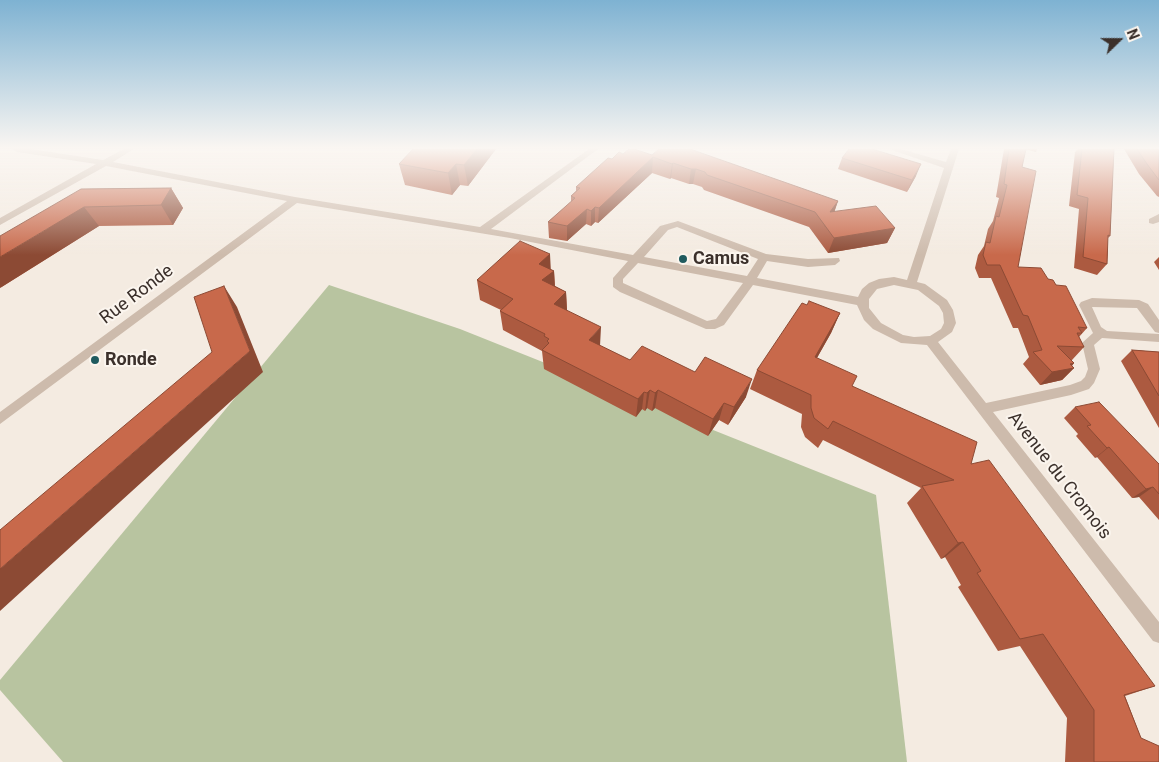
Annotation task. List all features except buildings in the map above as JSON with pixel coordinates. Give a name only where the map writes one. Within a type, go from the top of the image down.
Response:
[{"type":"street","points":[[0,222],[66,185]]},
{"type":"street","points":[[215,185],[295,200],[482,230],[863,302]]},
{"type":"street","points":[[482,230],[545,185]]},
{"type":"street","points":[[911,284],[943,185]]},
{"type":"street","name":"Rue Ronde","points":[[0,419],[295,200]]},
{"type":"street","points":[[764,257],[750,281],[720,322],[711,326],[620,287],[617,284],[618,278],[664,228],[678,224],[764,257],[808,263],[835,261]]},
{"type":"street","points":[[894,281],[911,284],[934,294],[949,313],[950,323],[946,332],[938,338],[914,341],[888,333],[868,318],[863,302],[866,292],[873,286],[882,282],[894,281]]},
{"type":"street","points":[[1159,330],[1144,307],[1139,304],[1088,302],[1085,305],[1101,333],[1110,336],[1159,338]]},
{"type":"street","points":[[983,409],[1071,390],[1085,385],[1090,380],[1094,369],[1088,343],[1101,333]]},
{"type":"street","name":"Avenue du Cromois","points":[[930,340],[1159,636]]},
{"type":"green space","points":[[329,285],[460,329],[876,495],[907,762],[63,762],[0,690],[0,680]]},
{"type":"place","name":"Camus","points":[[683,259]]},
{"type":"place","name":"Ronde","points":[[95,360]]}]
